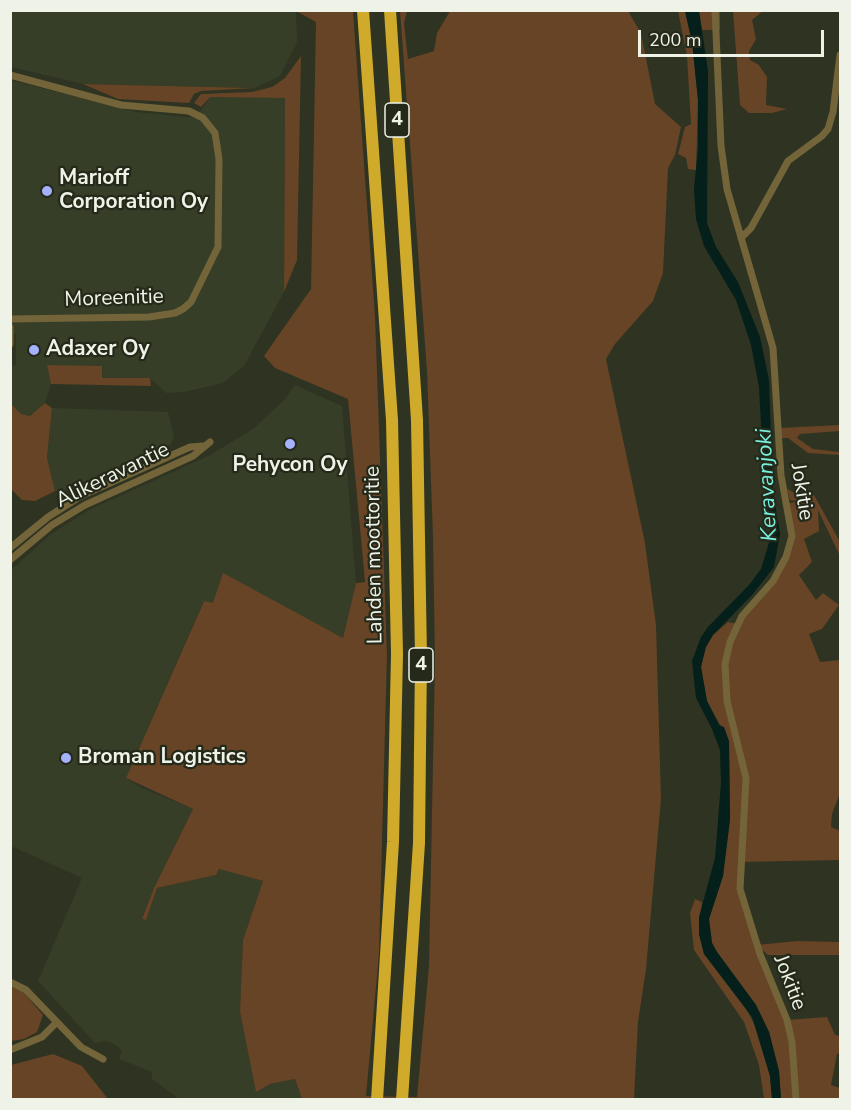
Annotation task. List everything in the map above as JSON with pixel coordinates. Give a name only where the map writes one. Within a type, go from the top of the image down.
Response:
[{"type":"highway","name":"Lahden moottoritie","points":[[363,10],[392,420],[397,654],[393,842],[377,1100]]},
{"type":"highway","name":"4","points":[[390,10],[417,420],[422,657],[419,843],[402,1100]]},
{"type":"street","name":"Jokitie","points":[[715,10],[721,147],[727,189],[772,348],[781,475],[792,536],[786,557],[773,581],[742,616],[730,642],[725,664],[728,701],[746,778],[740,889],[760,954],[787,1020],[792,1042],[796,1100]]},
{"type":"street","points":[[741,238],[752,228],[788,161],[828,129],[833,112],[840,55]]},
{"type":"street","name":"Moreenitie","points":[[10,75],[122,105],[150,109],[182,109],[203,118],[215,133],[218,143],[218,247],[191,302],[176,313],[149,317],[10,319]]},
{"type":"street","points":[[10,327],[10,344]]},
{"type":"street","name":"Alikeravantie","points":[[10,548],[32,528],[81,496],[190,447],[207,444],[193,456],[85,505],[52,525],[10,560]]},
{"type":"street","points":[[10,982],[26,990],[81,1047],[103,1059]]},
{"type":"street","points":[[10,1050],[42,1037],[57,1022]]},
{"type":"shaded area","points":[[11,11],[296,11],[297,42],[280,76],[255,88],[83,84],[11,67]]},
{"type":"shaded area","points":[[296,11],[353,11],[375,316],[387,655],[379,954],[366,1096],[417,1097],[429,966],[435,661],[433,537],[427,371],[400,11],[407,11],[404,23],[408,59],[434,51],[437,33],[450,11],[628,11],[641,33],[655,104],[681,127],[675,155],[668,168],[663,273],[653,301],[615,344],[606,359],[645,543],[656,625],[661,799],[646,969],[638,1022],[634,1099],[302,1099],[295,1079],[270,1084],[256,1092],[240,1012],[243,940],[263,881],[219,869],[216,875],[157,888],[146,920],[142,919],[154,888],[193,809],[126,778],[204,601],[213,603],[223,573],[343,638],[356,583],[365,582],[348,399],[275,368],[264,356],[311,289],[316,22]]},
{"type":"shaded area","points":[[678,11],[685,11],[692,42],[698,99],[696,170],[688,169],[686,158],[678,154],[685,127],[691,124],[687,56]]},
{"type":"shaded area","points":[[699,11],[720,11],[720,30],[702,30]]},
{"type":"shaded area","points":[[733,11],[763,11],[752,20],[756,39],[749,51],[750,60],[759,65],[767,77],[766,105],[787,109],[772,113],[749,113],[740,105]]},
{"type":"shaded area","points":[[301,56],[297,260],[284,292],[285,98],[210,97],[201,107],[194,103],[201,94],[252,92],[272,87],[285,78]]},
{"type":"shaded area","points":[[10,80],[136,112],[196,118],[210,97],[285,97],[284,292],[244,366],[223,383],[184,392],[166,393],[150,378],[102,378],[101,366],[47,366],[51,384],[45,403],[30,416],[21,414],[11,404],[11,366],[16,365],[16,334],[11,335]]},
{"type":"shaded area","points":[[83,84],[255,88],[201,91],[194,94],[189,103],[118,99]]},
{"type":"shaded area","points":[[47,365],[102,366],[102,378],[150,378],[151,386],[51,384]]},
{"type":"shaded area","points":[[295,385],[342,406],[356,583],[343,638],[336,634],[203,602],[126,778],[140,787],[193,809],[154,888],[142,919],[146,920],[157,888],[216,875],[219,869],[263,881],[243,940],[240,1012],[256,1091],[270,1084],[295,1079],[302,1099],[179,1099],[152,1079],[152,1072],[119,1059],[122,1051],[116,1045],[107,1041],[95,1043],[38,981],[82,878],[11,846],[10,571],[51,534],[89,510],[210,455],[253,429],[284,400]]},
{"type":"shaded area","points":[[45,403],[52,408],[47,458],[55,491],[35,501],[22,500],[11,489],[11,404],[21,414],[30,416]]},
{"type":"shaded area","points":[[52,408],[168,412],[174,436],[171,444],[60,492],[55,491],[47,458]]},
{"type":"shaded area","points":[[840,425],[840,431],[800,434],[797,438],[813,449],[840,452],[840,455],[808,453],[788,438],[778,438],[778,428]]},
{"type":"shaded area","points":[[787,489],[797,494],[814,495],[840,542],[840,556],[818,510],[819,531],[804,539],[812,562],[799,575],[816,600],[823,593],[839,605],[822,629],[809,634],[820,662],[840,660],[840,793],[832,814],[831,827],[840,831],[840,860],[740,862],[740,889],[757,945],[797,941],[840,942],[840,955],[768,955],[758,946],[787,1020],[827,1017],[835,1035],[840,1036],[840,1053],[837,1054],[831,1085],[840,1088],[840,1099],[781,1099],[779,1071],[769,1032],[756,1005],[712,943],[709,919],[723,876],[730,819],[729,741],[707,701],[701,667],[705,648],[713,635],[728,622],[738,624],[773,581],[792,536],[786,504],[800,501],[790,500]]},
{"type":"shaded area","points":[[695,899],[702,902],[699,934],[704,953],[743,1003],[757,1029],[770,1076],[772,1099],[764,1099],[759,1065],[744,1022],[694,950],[690,913]]},
{"type":"shaded area","points":[[11,987],[24,993],[43,1015],[37,1032],[24,1039],[11,1041]]},
{"type":"shaded area","points":[[53,1054],[82,1066],[108,1099],[11,1099],[11,1065]]},
{"type":"water","name":"Keravanjoki","points":[[685,11],[699,11],[708,71],[707,223],[716,247],[738,282],[760,337],[769,380],[773,492],[780,534],[774,567],[753,594],[713,635],[706,647],[701,667],[707,701],[719,725],[724,727],[729,741],[730,819],[723,876],[709,919],[712,943],[756,1005],[769,1032],[779,1071],[781,1099],[772,1099],[770,1076],[752,1017],[704,954],[699,934],[699,917],[715,858],[721,783],[720,750],[696,698],[692,661],[701,637],[708,627],[749,585],[761,569],[771,536],[764,481],[759,387],[751,345],[736,300],[704,246],[696,219],[694,189],[698,148],[698,100],[692,42]]},
{"type":"place","name":"Marioff Corporation Oy","points":[[47,191]]},
{"type":"place","name":"Adaxer Oy","points":[[34,350]]},
{"type":"place","name":"Pehycon Oy","points":[[290,444]]},
{"type":"place","name":"Broman Logistics","points":[[66,758]]}]
